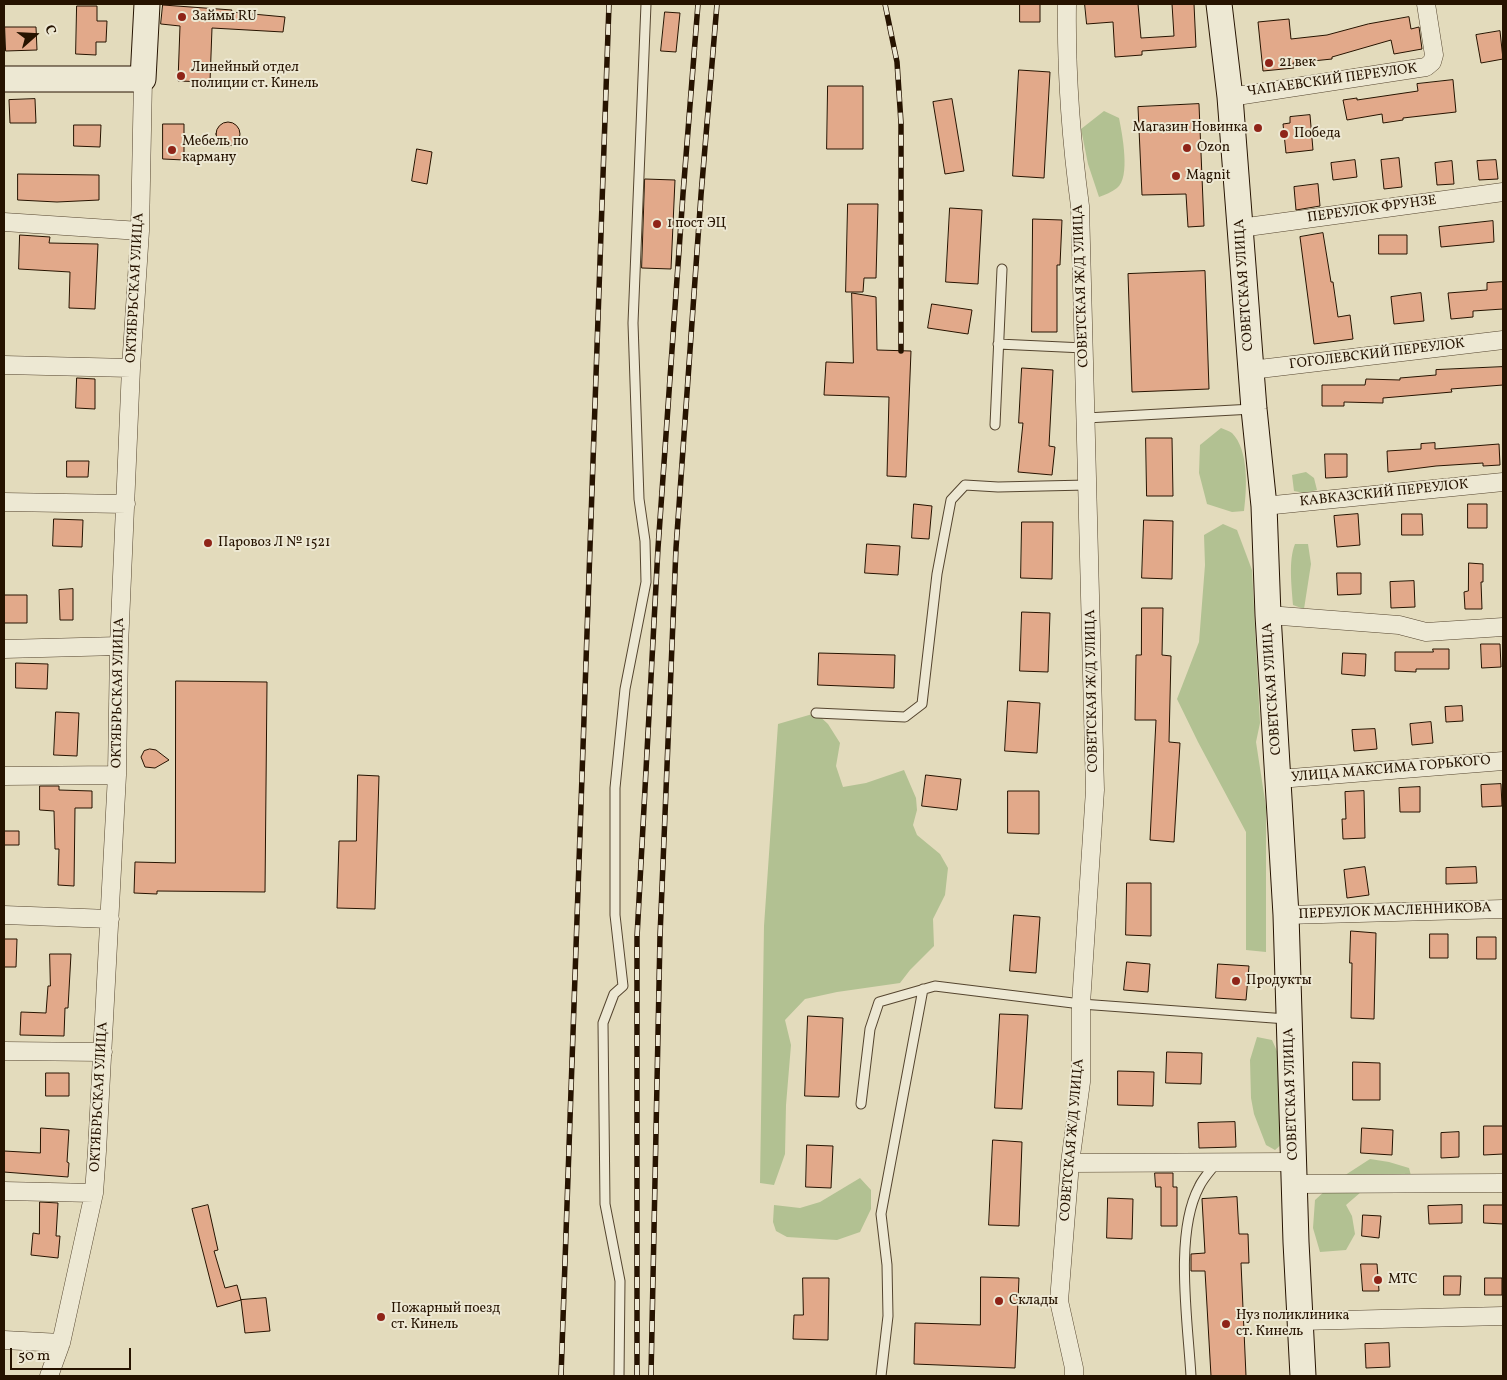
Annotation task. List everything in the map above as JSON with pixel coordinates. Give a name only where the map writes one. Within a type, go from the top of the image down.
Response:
[{"type":"main road","name":"ОКТЯБРЬСКАЯ УЛИЦА","points":[[143,79],[147,4]]},
{"type":"main road","name":"СОВЕТСКАЯ УЛИЦА","points":[[1219,4],[1230,96],[1254,409],[1264,506],[1268,615],[1286,916],[1296,1242],[1303,1376]]},
{"type":"main road","points":[[4,79],[143,79]]},
{"type":"street","name":"СОВЕТСКАЯ Ж/Д УЛИЦА","points":[[1067,4],[1066,42],[1073,153],[1080,206],[1095,790],[1081,1004],[1081,1082],[1070,1163],[1058,1301],[1074,1368],[1074,1376]]},
{"type":"street","name":"ЧАПАЕВСКИЙ ПЕРЕУЛОК","points":[[1230,96],[1426,67],[1432,62],[1434,55],[1426,4]]},
{"type":"street","name":"ОКТЯБРЬСКАЯ УЛИЦА","points":[[49,1376],[61,1343],[94,1194],[117,775],[119,646],[131,368],[140,231],[143,79]]},
{"type":"street","name":"ПЕРЕУЛОК ФРУНЗЕ","points":[[1240,228],[1503,192]]},
{"type":"street","points":[[4,222],[140,231]]},
{"type":"street","name":"ГОГОЛЕВСКИЙ ПЕРЕУЛОК","points":[[1251,370],[1503,340]]},
{"type":"street","points":[[4,365],[131,368]]},
{"type":"street","name":"КАВКАЗСКИЙ ПЕРЕУЛОК","points":[[1264,506],[1503,482]]},
{"type":"street","points":[[4,502],[126,504]]},
{"type":"street","points":[[1268,615],[1399,625],[1426,632],[1503,627]]},
{"type":"street","points":[[4,649],[119,646]]},
{"type":"street","name":"УЛИЦА МАКСИМА ГОРЬКОГО","points":[[1279,779],[1503,761]]},
{"type":"street","points":[[4,776],[117,775]]},
{"type":"street","name":"ПЕРЕУЛОК МАСЛЕННИКОВА","points":[[1286,916],[1503,909]]},
{"type":"street","points":[[4,915],[110,919]]},
{"type":"street","points":[[4,1051],[103,1052]]},
{"type":"street","points":[[1070,1163],[1218,1162],[1295,1173],[1503,1182]]},
{"type":"street","points":[[4,1191],[94,1194]]},
{"type":"street","points":[[1300,1320],[1503,1316]]},
{"type":"street","points":[[4,1340],[61,1343]]},
{"type":"lane","points":[[619,1376],[620,1281],[605,1204],[603,1023],[614,994],[623,986],[615,915],[615,788],[625,689],[646,582],[645,541],[639,499],[633,323],[646,4]]},
{"type":"lane","points":[[995,425],[1002,269]]},
{"type":"lane","points":[[998,344],[1084,348]]},
{"type":"lane","points":[[1086,418],[1254,409]]},
{"type":"lane","points":[[816,713],[905,717],[922,704],[937,574],[951,500],[966,485],[998,487],[1087,485]]},
{"type":"lane","points":[[861,1104],[870,1030],[879,1002],[936,986],[1081,1004],[1290,1020]]},
{"type":"lane","points":[[881,1376],[888,1316],[887,1264],[881,1214],[923,989]]},
{"type":"lane","points":[[1191,1376],[1184,1264],[1189,1211],[1199,1186],[1218,1162]]},
{"type":"green space","points":[[1104,111],[1119,118],[1125,165],[1124,175],[1117,188],[1099,197],[1088,164],[1081,129]]},
{"type":"green space","points":[[1221,428],[1232,433],[1238,440],[1244,459],[1246,492],[1244,511],[1232,512],[1207,504],[1199,473],[1200,445]]},
{"type":"green space","points":[[1306,472],[1314,478],[1317,490],[1304,493],[1294,491],[1292,475]]},
{"type":"green space","points":[[1223,524],[1237,530],[1252,570],[1260,723],[1256,742],[1266,807],[1266,952],[1246,950],[1246,832],[1177,699],[1199,642],[1205,565],[1204,535]]},
{"type":"green space","points":[[1295,544],[1308,544],[1311,564],[1304,609],[1293,605],[1291,566]]},
{"type":"green space","points":[[816,713],[828,724],[840,743],[836,766],[843,787],[866,783],[904,770],[916,798],[917,810],[913,825],[917,835],[940,854],[948,868],[945,895],[933,919],[934,946],[900,983],[837,992],[805,999],[785,1020],[791,1045],[786,1105],[785,1154],[774,1185],[760,1183],[764,926],[778,724]]},
{"type":"green space","points":[[1257,1037],[1272,1040],[1285,1069],[1283,1143],[1275,1150],[1266,1145],[1254,1114],[1251,1098],[1250,1060]]},
{"type":"green space","points":[[1370,1159],[1409,1168],[1415,1191],[1361,1192],[1346,1205],[1352,1216],[1355,1234],[1346,1250],[1320,1252],[1313,1228],[1315,1200],[1336,1181]]},
{"type":"green space","points":[[860,1178],[871,1190],[871,1209],[860,1232],[837,1240],[787,1237],[776,1231],[773,1222],[774,1205],[800,1208],[820,1202]]},
{"type":"building","points":[[1020,4],[1040,4],[1040,22],[1020,22]]},
{"type":"building","points":[[1085,4],[1138,4],[1141,38],[1174,36],[1172,4],[1194,4],[1196,47],[1142,51],[1142,55],[1115,57],[1113,22],[1087,24]]},
{"type":"building","points":[[163,5],[232,10],[231,12],[285,17],[283,32],[212,28],[210,82],[178,81],[180,26],[161,24]]},
{"type":"building","points":[[77,6],[97,6],[97,21],[107,21],[106,42],[96,42],[96,55],[76,54]]},
{"type":"building","points":[[665,12],[680,13],[676,52],[661,51]]},
{"type":"building","points":[[1409,17],[1411,29],[1419,27],[1422,49],[1394,54],[1391,40],[1332,57],[1332,59],[1293,63],[1294,68],[1263,71],[1258,22],[1289,19],[1291,39],[1327,35],[1368,24]]},
{"type":"building","points":[[5,27],[36,27],[37,50],[6,51]]},
{"type":"building","points":[[1500,31],[1503,59],[1481,63],[1476,35]]},
{"type":"building","points":[[1019,70],[1050,72],[1044,178],[1013,176]]},
{"type":"building","points":[[1453,80],[1456,112],[1403,118],[1403,120],[1383,123],[1382,114],[1347,120],[1343,100],[1357,98],[1357,100],[1418,91],[1417,84]]},
{"type":"building","points":[[828,86],[863,86],[863,149],[827,149]]},
{"type":"building","points":[[35,99],[36,123],[10,123],[9,100]]},
{"type":"building","points":[[952,99],[964,171],[945,174],[933,102]]},
{"type":"building","points":[[1199,104],[1204,226],[1188,227],[1186,194],[1142,195],[1138,107]]},
{"type":"building","points":[[1310,115],[1313,150],[1286,153],[1283,124],[1290,123],[1290,117]]},
{"type":"building","points":[[228,122],[236,126],[240,134],[236,142],[228,146],[220,142],[216,134],[220,126]]},
{"type":"building","points":[[163,124],[184,124],[184,160],[163,159]]},
{"type":"building","points":[[74,125],[101,125],[100,147],[74,146]]},
{"type":"building","points":[[417,149],[432,152],[427,184],[412,181]]},
{"type":"building","points":[[1399,158],[1402,187],[1384,189],[1381,160]]},
{"type":"building","points":[[1355,160],[1357,177],[1333,180],[1331,163]]},
{"type":"building","points":[[1496,160],[1498,179],[1479,180],[1477,161]]},
{"type":"building","points":[[1452,161],[1454,184],[1437,185],[1435,163]]},
{"type":"building","points":[[18,174],[99,175],[99,200],[57,202],[18,200]]},
{"type":"building","name":"1 пост ЭЦ","points":[[645,179],[675,180],[671,269],[642,268]]},
{"type":"building","points":[[1318,184],[1320,206],[1296,210],[1294,187]]},
{"type":"building","points":[[848,204],[878,204],[876,278],[864,278],[863,292],[846,292]]},
{"type":"building","points":[[950,208],[982,210],[978,284],[946,282]]},
{"type":"building","points":[[1033,219],[1062,220],[1060,265],[1057,265],[1057,332],[1032,332]]},
{"type":"building","points":[[1493,221],[1494,242],[1441,247],[1439,227]]},
{"type":"building","points":[[1323,233],[1338,317],[1350,315],[1353,339],[1314,344],[1300,237]]},
{"type":"building","points":[[20,235],[50,237],[49,243],[98,244],[95,309],[69,308],[70,272],[19,269]]},
{"type":"building","points":[[1379,235],[1407,235],[1407,254],[1379,254]]},
{"type":"building","points":[[1205,271],[1209,389],[1132,392],[1128,274]]},
{"type":"building","points":[[1503,282],[1503,309],[1473,311],[1473,317],[1451,319],[1448,293],[1487,290],[1487,283]]},
{"type":"building","points":[[852,293],[876,297],[877,350],[911,351],[906,477],[887,476],[889,397],[824,395],[826,362],[853,363]]},
{"type":"building","points":[[1421,293],[1424,321],[1394,324],[1391,297]]},
{"type":"building","points":[[932,304],[972,310],[968,334],[928,328]]},
{"type":"building","points":[[1503,367],[1503,385],[1451,389],[1452,392],[1383,398],[1383,403],[1344,402],[1344,406],[1322,406],[1322,385],[1365,385],[1366,379],[1400,380],[1400,378],[1436,375],[1436,370]]},
{"type":"building","points":[[1022,368],[1053,370],[1049,446],[1055,447],[1052,475],[1018,472],[1023,423],[1019,423]]},
{"type":"building","points":[[77,378],[95,379],[95,409],[76,408]]},
{"type":"building","points":[[1146,438],[1172,438],[1173,496],[1147,496]]},
{"type":"building","points":[[1435,443],[1435,449],[1499,444],[1500,465],[1483,466],[1483,463],[1388,472],[1387,451],[1421,449],[1421,444]]},
{"type":"building","points":[[1325,454],[1347,454],[1347,477],[1326,478]]},
{"type":"building","points":[[67,461],[89,461],[88,477],[67,477]]},
{"type":"building","points":[[914,504],[932,506],[929,539],[912,538]]},
{"type":"building","points":[[1468,504],[1487,504],[1487,528],[1468,528]]},
{"type":"building","points":[[1358,514],[1360,545],[1337,547],[1334,516]]},
{"type":"building","points":[[1402,514],[1422,514],[1423,535],[1402,535]]},
{"type":"building","points":[[54,519],[83,520],[82,547],[53,546]]},
{"type":"building","points":[[1144,520],[1173,521],[1172,579],[1142,578]]},
{"type":"building","points":[[1022,522],[1053,522],[1052,579],[1021,578]]},
{"type":"building","points":[[867,544],[900,546],[898,575],[865,573]]},
{"type":"building","points":[[1469,563],[1483,564],[1483,582],[1481,582],[1482,609],[1465,609],[1464,592],[1468,591]]},
{"type":"building","points":[[1337,573],[1361,573],[1361,594],[1338,595]]},
{"type":"building","points":[[1414,581],[1415,607],[1391,608],[1390,582]]},
{"type":"building","points":[[73,589],[73,620],[60,620],[59,590]]},
{"type":"building","points":[[4,595],[27,595],[27,623],[4,623]]},
{"type":"building","points":[[1142,608],[1163,608],[1162,655],[1171,656],[1169,742],[1180,743],[1174,842],[1150,840],[1156,720],[1135,720],[1136,655],[1141,655]]},
{"type":"building","points":[[1022,612],[1050,613],[1048,672],[1020,671]]},
{"type":"building","points":[[1481,644],[1500,644],[1501,667],[1482,668]]},
{"type":"building","points":[[1433,649],[1449,649],[1449,669],[1416,669],[1416,672],[1395,671],[1395,652],[1433,652]]},
{"type":"building","points":[[819,653],[895,655],[894,688],[818,685]]},
{"type":"building","points":[[1343,653],[1366,654],[1365,676],[1342,674]]},
{"type":"building","points":[[16,663],[48,664],[47,689],[16,688]]},
{"type":"building","points":[[176,681],[267,682],[265,892],[157,891],[157,894],[134,893],[135,862],[175,863]]},
{"type":"building","points":[[1008,701],[1040,703],[1037,753],[1005,751]]},
{"type":"building","points":[[1462,706],[1463,721],[1446,722],[1445,707]]},
{"type":"building","points":[[56,712],[79,713],[77,756],[54,755]]},
{"type":"building","points":[[1431,722],[1433,743],[1412,745],[1410,724]]},
{"type":"building","points":[[1375,729],[1377,749],[1354,751],[1352,730]]},
{"type":"building","points":[[156,750],[169,760],[155,768],[145,767],[141,757],[144,751]]},
{"type":"building","points":[[358,775],[379,776],[375,909],[337,908],[339,841],[356,841]]},
{"type":"building","points":[[926,775],[961,779],[957,810],[922,806]]},
{"type":"building","points":[[1501,784],[1502,806],[1482,807],[1481,785]]},
{"type":"building","points":[[40,786],[59,786],[59,790],[92,791],[92,808],[75,808],[74,886],[58,885],[59,849],[55,849],[54,811],[40,810]]},
{"type":"building","points":[[1420,787],[1420,812],[1400,812],[1399,788]]},
{"type":"building","points":[[1008,791],[1039,791],[1039,834],[1008,833]]},
{"type":"building","points":[[1364,791],[1365,838],[1343,839],[1342,819],[1346,819],[1345,792]]},
{"type":"building","points":[[4,831],[19,831],[19,845],[4,845]]},
{"type":"building","points":[[1365,867],[1369,895],[1347,898],[1344,870]]},
{"type":"building","points":[[1476,867],[1477,883],[1446,884],[1446,868]]},
{"type":"building","points":[[1127,883],[1151,883],[1151,936],[1126,935]]},
{"type":"building","points":[[1014,915],[1040,917],[1036,973],[1010,971]]},
{"type":"building","points":[[1351,931],[1376,933],[1374,1019],[1351,1018]]},
{"type":"building","points":[[1430,934],[1448,934],[1448,958],[1430,958]]},
{"type":"building","points":[[1477,937],[1496,937],[1496,959],[1477,959]]},
{"type":"building","points":[[4,939],[17,939],[16,967],[4,967]]},
{"type":"building","points":[[50,954],[71,954],[68,1008],[65,1008],[64,1036],[20,1035],[21,1012],[46,1013],[48,986],[50,986]]},
{"type":"building","points":[[1127,962],[1150,964],[1148,992],[1124,990]]},
{"type":"building","points":[[1218,964],[1249,966],[1246,1000],[1216,998]]},
{"type":"building","points":[[1000,1014],[1028,1015],[1022,1109],[995,1108]]},
{"type":"building","points":[[808,1016],[843,1018],[839,1097],[805,1096]]},
{"type":"building","points":[[1167,1052],[1202,1053],[1201,1084],[1166,1083]]},
{"type":"building","points":[[1353,1062],[1380,1063],[1380,1100],[1353,1100]]},
{"type":"building","points":[[1118,1071],[1154,1072],[1153,1106],[1118,1105]]},
{"type":"building","points":[[46,1073],[69,1073],[69,1096],[46,1096]]},
{"type":"building","points":[[1235,1122],[1236,1147],[1199,1148],[1198,1123]]},
{"type":"building","points":[[1484,1126],[1503,1126],[1503,1154],[1484,1155]]},
{"type":"building","points":[[41,1128],[69,1130],[68,1177],[4,1172],[4,1151],[40,1153]]},
{"type":"building","points":[[1362,1128],[1393,1130],[1392,1155],[1361,1153]]},
{"type":"building","points":[[1459,1132],[1459,1157],[1441,1158],[1441,1133]]},
{"type":"building","points":[[993,1140],[1022,1142],[1019,1226],[989,1225]]},
{"type":"building","points":[[807,1145],[833,1146],[831,1188],[806,1187]]},
{"type":"building","points":[[1155,1173],[1173,1173],[1173,1187],[1177,1187],[1177,1226],[1161,1226],[1161,1187],[1156,1187]]},
{"type":"building","name":"Нуз поликлиника ст. Кинель","points":[[1237,1197],[1239,1234],[1248,1234],[1249,1263],[1241,1263],[1246,1376],[1211,1376],[1205,1271],[1191,1271],[1191,1254],[1205,1253],[1202,1199]]},
{"type":"building","points":[[1108,1198],[1133,1199],[1132,1239],[1107,1238]]},
{"type":"building","points":[[40,1202],[58,1203],[56,1236],[60,1236],[58,1258],[31,1255],[33,1233],[39,1234]]},
{"type":"building","points":[[208,1205],[218,1250],[214,1251],[225,1288],[237,1285],[241,1300],[217,1307],[192,1209]]},
{"type":"building","points":[[1462,1205],[1462,1223],[1429,1224],[1428,1206]]},
{"type":"building","points":[[1484,1205],[1503,1205],[1503,1224],[1484,1223]]},
{"type":"building","points":[[1363,1215],[1381,1216],[1379,1238],[1362,1236]]},
{"type":"building","points":[[1361,1264],[1377,1264],[1379,1291],[1363,1291]]},
{"type":"building","points":[[1444,1276],[1461,1276],[1460,1295],[1444,1295]]},
{"type":"building","name":"Склады","points":[[981,1277],[1019,1278],[1015,1368],[914,1364],[915,1323],[980,1325]]},
{"type":"building","points":[[803,1278],[829,1278],[828,1340],[793,1339],[794,1315],[803,1315]]},
{"type":"building","points":[[1485,1278],[1502,1278],[1502,1295],[1485,1295]]},
{"type":"building","points":[[266,1298],[270,1331],[245,1333],[241,1300]]},
{"type":"building","points":[[1389,1343],[1390,1367],[1366,1368],[1365,1344]]},
{"type":"railway","points":[[561,1376],[609,4]]},
{"type":"railway","points":[[637,1376],[637,937],[658,548],[698,4]]},
{"type":"railway","points":[[651,1376],[660,936],[676,548],[701,195],[717,4]]},
{"type":"railway","points":[[885,4],[897,62],[901,123],[901,351]]},
{"type":"place","name":"Займы RU","points":[[182,17]]},
{"type":"place","name":"21 век","points":[[1269,63]]},
{"type":"place","name":"Линейный отдел полиции ст. Кинель","points":[[181,76]]},
{"type":"place","name":"Магазин Новинка","points":[[1258,128]]},
{"type":"place","name":"Победа","points":[[1284,134]]},
{"type":"place","name":"Ozon","points":[[1187,148]]},
{"type":"place","name":"Мебель по карману","points":[[172,150]]},
{"type":"place","name":"Magnit","points":[[1176,176]]},
{"type":"place","name":"1 пост ЭЦ","points":[[657,224]]},
{"type":"place","name":"Паровоз Л № 1521","points":[[208,543]]},
{"type":"place","name":"Продукты","points":[[1236,981]]},
{"type":"place","name":"МТС","points":[[1378,1280]]},
{"type":"place","name":"Склады","points":[[999,1301]]},
{"type":"place","name":"Пожарный поезд ст. Кинель","points":[[381,1317]]},
{"type":"place","name":"Нуз поликлиника ст. Кинель","points":[[1226,1324]]}]
